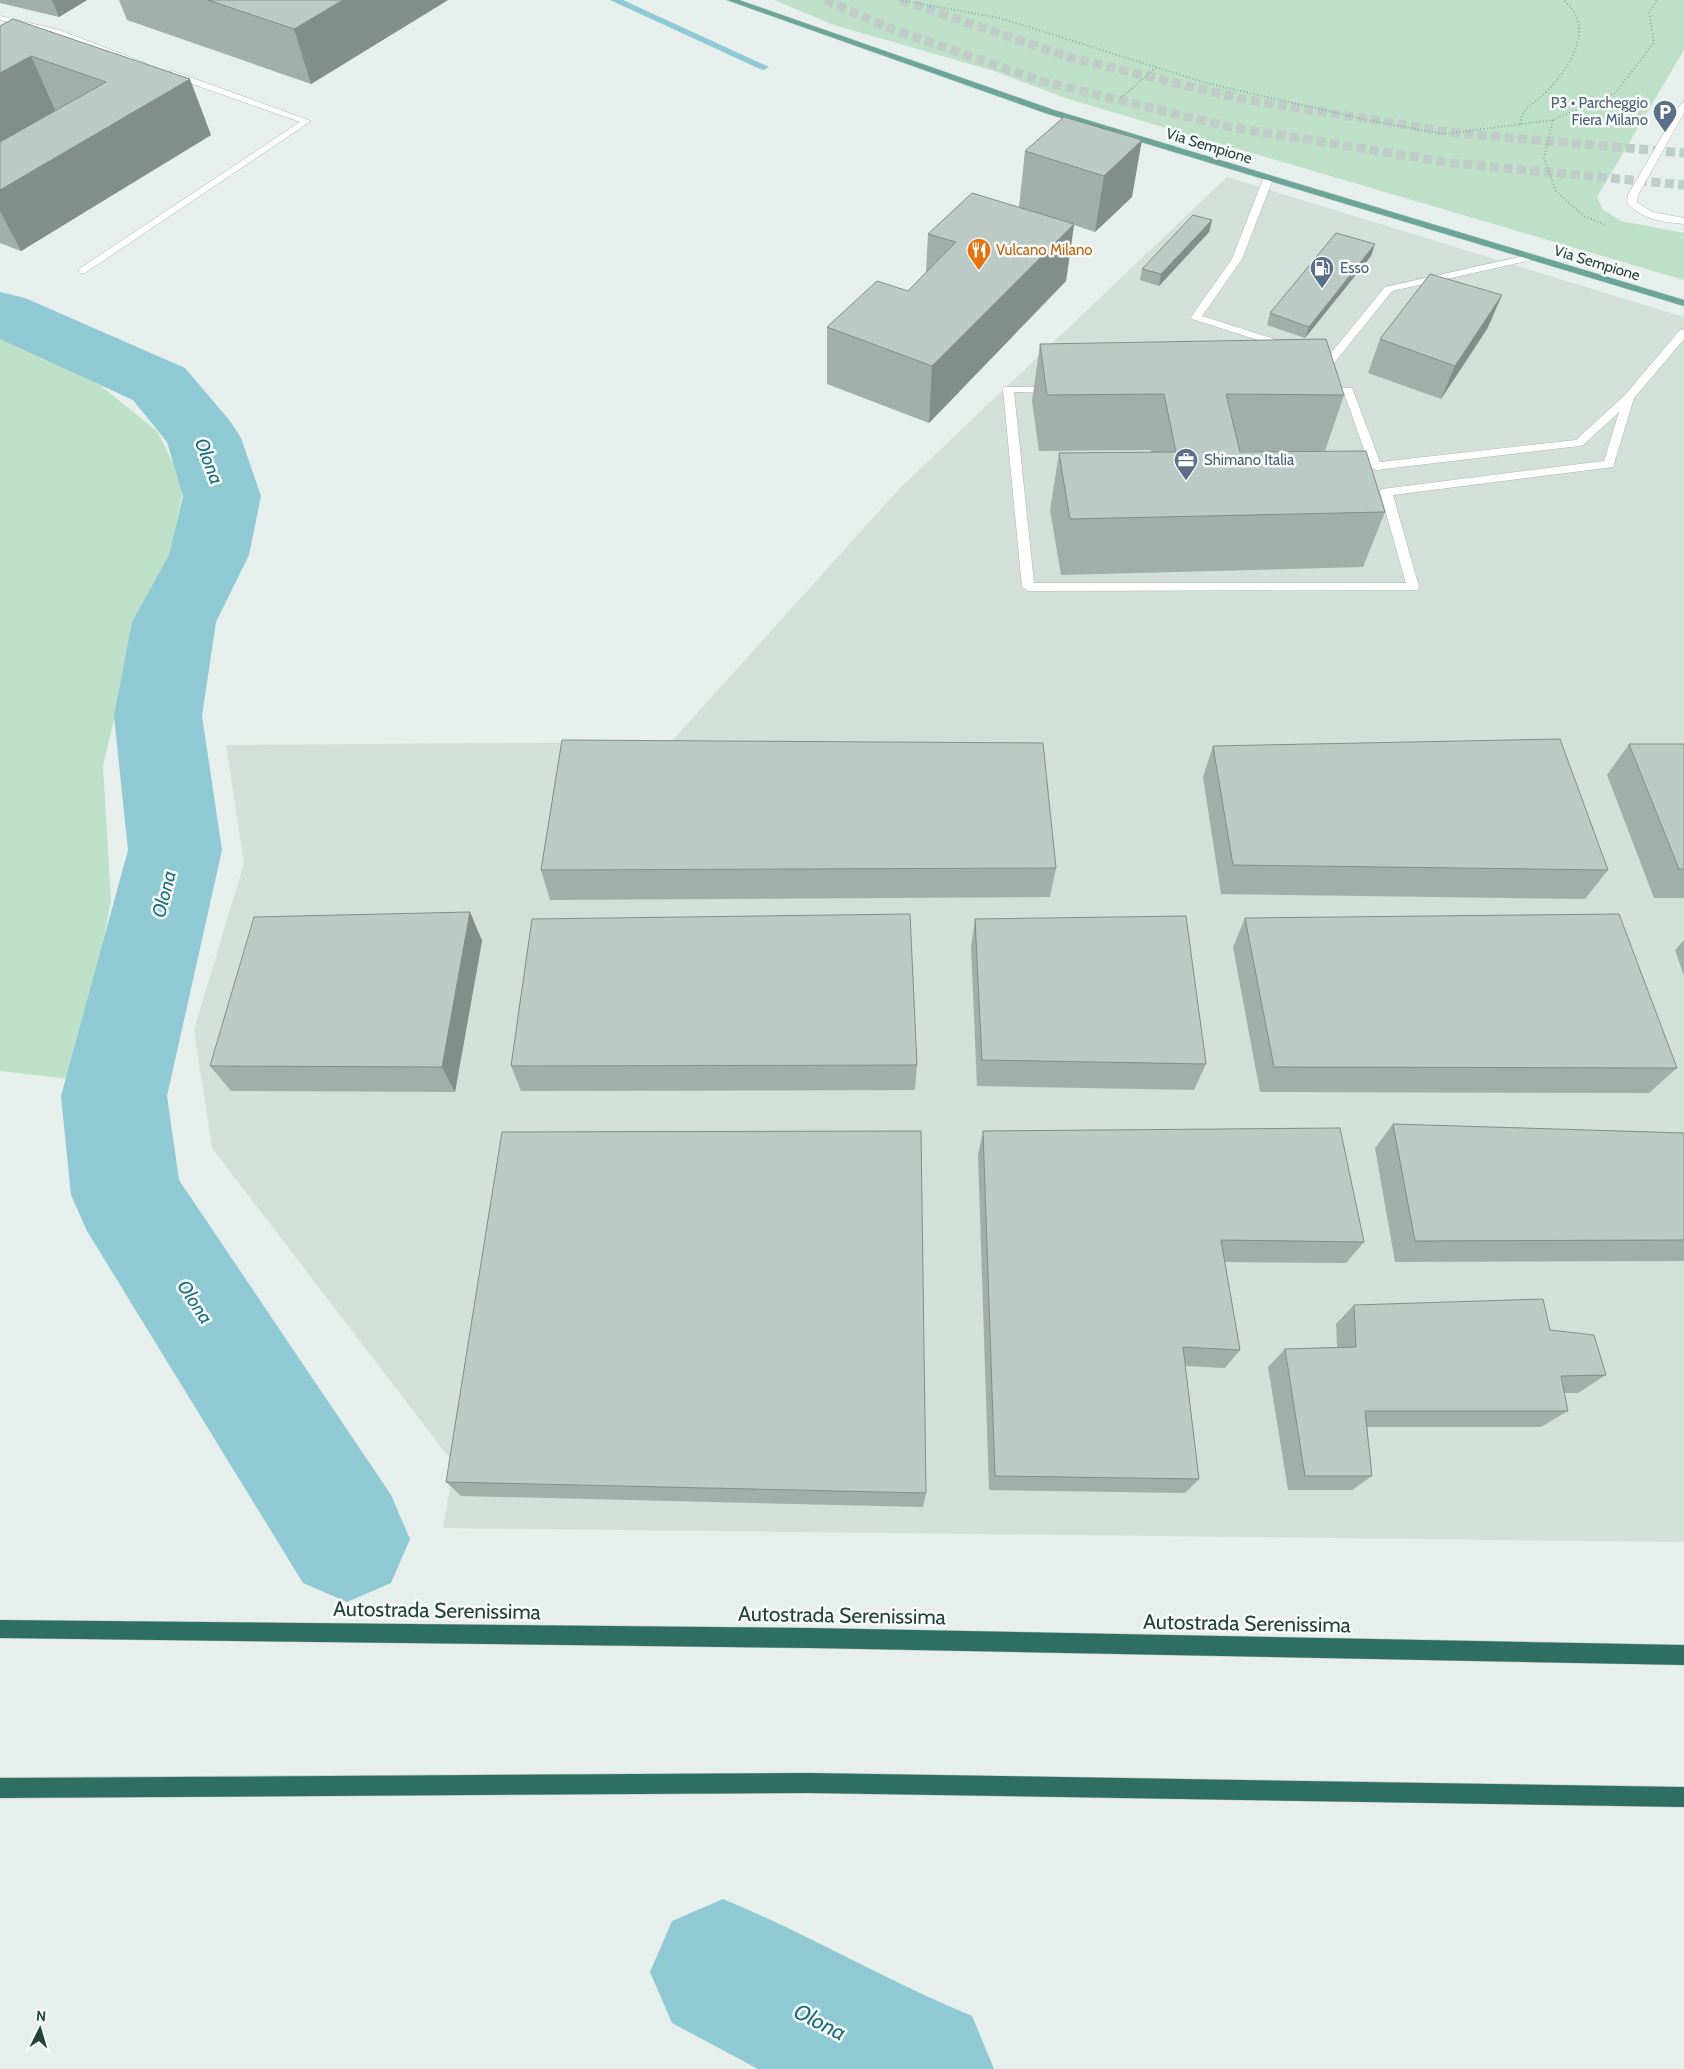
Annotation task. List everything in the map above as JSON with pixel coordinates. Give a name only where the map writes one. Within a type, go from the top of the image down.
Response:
[{"type":"highway","name":"Autostrada Serenissima","points":[[0,1629],[820,1638],[1684,1655]]},
{"type":"highway","points":[[0,1788],[808,1783],[1684,1797]]},
{"type":"main road","name":"Via Sempione","points":[[731,0],[1051,112],[1684,303]]},
{"type":"lane","points":[[0,18],[56,32],[158,68]]},
{"type":"lane","points":[[82,271],[307,121],[167,72]]},
{"type":"lane","points":[[1684,106],[1633,196],[1632,202],[1636,207],[1652,216],[1684,220]]},
{"type":"lane","points":[[1268,178],[1238,259],[1196,317],[1330,361],[1389,289],[1533,258]]},
{"type":"lane","points":[[1309,390],[1348,390],[1376,466],[1579,443],[1629,397],[1684,332]]},
{"type":"lane","points":[[1066,390],[1008,390],[1028,587],[1413,588],[1386,492],[1609,464],[1629,397]]},
{"type":"path","points":[[899,0],[1000,18],[1233,89],[1372,121],[1444,134],[1553,120],[1615,93],[1654,43],[1649,12],[1657,0]]},
{"type":"path","points":[[1520,124],[1522,113],[1554,84],[1576,52],[1580,36],[1578,18],[1571,6],[1564,0]]},
{"type":"path","points":[[1119,100],[1156,67]]},
{"type":"path","points":[[1553,120],[1544,158],[1556,191],[1584,216],[1611,227]]},
{"type":"shaded area","points":[[1227,177],[1684,317],[1684,1542],[443,1528],[454,1464],[212,1148],[194,1030],[244,863],[226,745],[671,742],[900,488]]},
{"type":"green space","points":[[774,0],[1684,0],[1684,50],[1597,197],[1603,210],[1621,221],[1684,233],[1684,280],[1068,99],[994,71],[834,25]]},
{"type":"green space","points":[[0,339],[11,341],[101,386],[157,431],[184,485],[169,559],[129,656],[103,766],[111,900],[77,1080],[0,1071]]},
{"type":"building","points":[[208,0],[343,0],[294,29]]},
{"type":"building","points":[[13,19],[190,79],[0,190],[0,142],[106,82],[31,56],[0,73],[0,26]]},
{"type":"building","points":[[1064,117],[1142,140],[1104,176],[1025,151]]},
{"type":"building","points":[[972,193],[1074,224],[932,366],[827,327],[877,281],[908,291],[956,242],[928,234]]},
{"type":"building","points":[[1193,215],[1212,220],[1161,274],[1142,269]]},
{"type":"building","points":[[1336,233],[1375,244],[1309,327],[1270,313]]},
{"type":"building","points":[[1430,274],[1502,295],[1455,366],[1380,339]]},
{"type":"building","points":[[1326,339],[1344,395],[1226,394],[1240,452],[1366,451],[1385,512],[1070,519],[1059,453],[1176,452],[1164,394],[1047,395],[1040,344]]},
{"type":"building","points":[[1560,739],[1608,870],[1233,865],[1213,746]]},
{"type":"building","points":[[562,740],[1043,743],[1056,868],[541,870]]},
{"type":"building","points":[[1629,744],[1684,744],[1684,869],[1679,869]]},
{"type":"building","points":[[470,912],[442,1067],[210,1066],[254,917]]},
{"type":"building","points":[[910,914],[917,1065],[511,1066],[532,919]]},
{"type":"building","points":[[1619,914],[1677,1068],[1274,1067],[1245,918]]},
{"type":"building","points":[[1186,916],[1206,1064],[982,1060],[975,919]]},
{"type":"building","points":[[1393,1124],[1684,1133],[1684,1240],[1415,1241]]},
{"type":"building","points":[[1340,1128],[1364,1242],[1221,1240],[1240,1350],[1183,1347],[1199,1479],[995,1476],[983,1131]]},
{"type":"building","points":[[921,1131],[926,1493],[446,1482],[502,1132]]},
{"type":"building","points":[[1543,1299],[1550,1330],[1594,1335],[1606,1375],[1561,1376],[1568,1411],[1365,1411],[1372,1476],[1305,1476],[1285,1349],[1356,1347],[1354,1305]]},
{"type":"waterway","points":[[615,0],[764,67]]},
{"type":"waterway","name":"Olona","points":[[0,313],[159,384],[203,438],[222,496],[209,555],[174,622],[158,716],[175,850],[114,1096],[126,1195],[347,1539]]},
{"type":"waterway","name":"Olona","points":[[723,1972],[891,2059],[919,2069]]},
{"type":"tunnel","points":[[825,0],[889,28],[1041,81],[1230,127],[1452,163],[1684,185]]},
{"type":"tunnel","points":[[901,0],[1068,57],[1242,99],[1456,133],[1684,153]]},
{"type":"place","name":"P3 • Parcheggio Fiera Milano","points":[[1665,133]]},
{"type":"place","name":"Vulcano Milano","points":[[979,271]]},
{"type":"place","name":"Esso","points":[[1322,289]]},
{"type":"place","name":"Shimano Italia","points":[[1186,481]]}]
